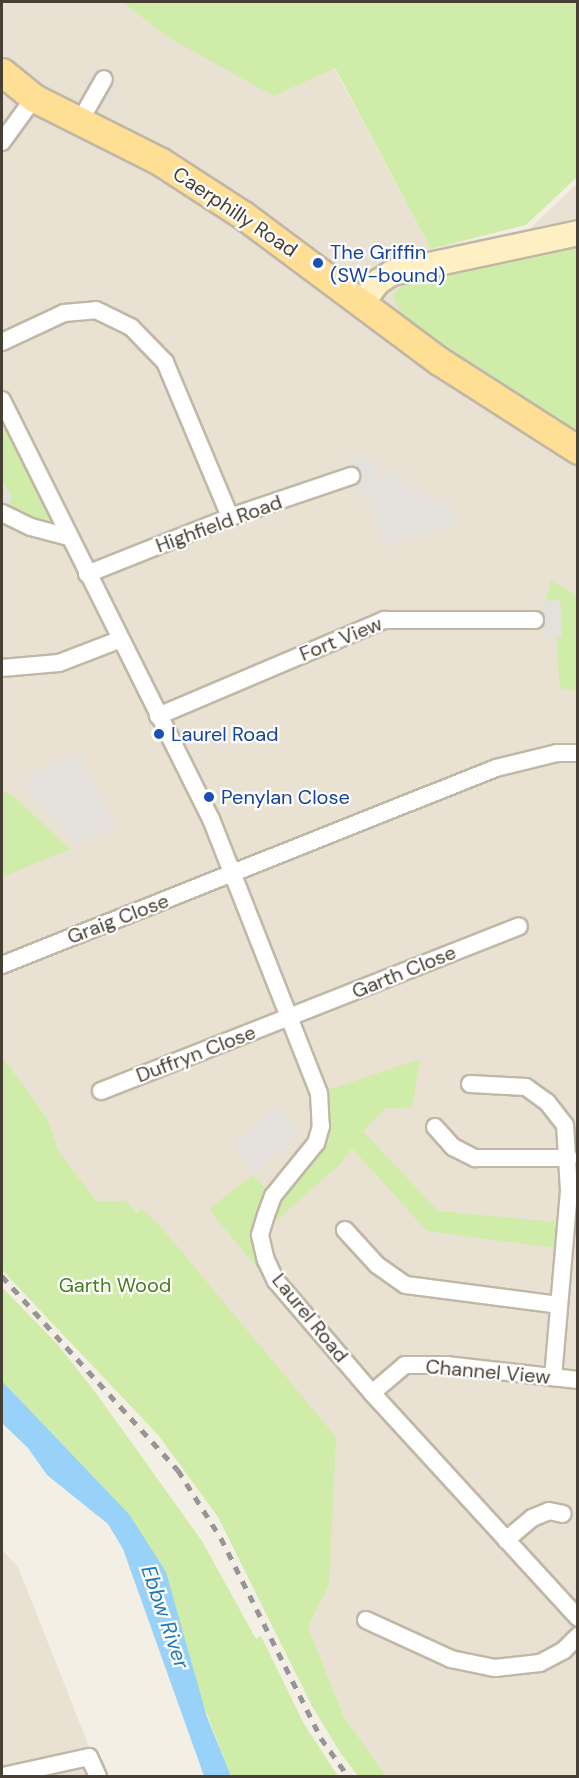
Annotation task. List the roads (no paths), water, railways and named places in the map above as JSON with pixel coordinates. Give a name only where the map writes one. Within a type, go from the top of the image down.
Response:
[{"type":"main road","name":"Caerphilly Road","points":[[2,72],[34,98],[161,162],[243,215],[439,361],[578,450]]},
{"type":"street","points":[[80,121],[104,79]]},
{"type":"street","points":[[2,142],[34,98]]},
{"type":"street","points":[[362,303],[378,282],[392,273],[578,233]]},
{"type":"street","points":[[2,342],[64,313],[96,310],[131,327],[165,362],[230,517]]},
{"type":"street","name":"Laurel Road","points":[[2,400],[119,639],[211,819],[319,1093],[321,1126],[316,1143],[273,1196],[260,1235],[276,1281],[372,1393],[578,1618]]},
{"type":"street","name":"Highfield Road","points":[[87,574],[230,517],[351,476]]},
{"type":"street","points":[[2,513],[31,527],[69,537]]},
{"type":"street","name":"Fort View","points":[[158,716],[384,620],[535,620]]},
{"type":"street","points":[[2,668],[59,663],[119,639]]},
{"type":"street","points":[[233,874],[496,768],[557,753],[578,753]]},
{"type":"street","name":"Graig Close","points":[[2,964],[233,874]]},
{"type":"street","name":"Garth Close","points":[[290,1017],[519,926]]},
{"type":"street","name":"Duffryn Close","points":[[101,1091],[290,1017]]},
{"type":"street","points":[[470,1084],[526,1087],[548,1102],[565,1125],[569,1158],[553,1377]]},
{"type":"street","points":[[435,1127],[453,1147],[475,1158],[569,1158]]},
{"type":"street","points":[[345,1230],[377,1265],[406,1285],[559,1305]]},
{"type":"street","name":"Channel View","points":[[372,1393],[405,1365],[446,1365],[578,1380]]},
{"type":"street","points":[[506,1540],[532,1518],[549,1511],[563,1514]]},
{"type":"street","points":[[366,1620],[452,1659],[495,1668],[540,1663],[564,1650],[578,1636]]},
{"type":"street","points":[[3,1776],[89,1757],[98,1776]]},
{"type":"water","name":"Ebbw River","points":[[2,1381],[129,1514],[166,1572],[207,1717],[231,1776],[204,1776],[123,1549],[108,1524],[47,1475],[28,1448],[2,1423]]},
{"type":"railway","points":[[2,1276],[178,1470],[221,1538],[321,1738],[348,1776]]},
{"type":"place","name":"The Griffin (SW-bound)","points":[[318,263]]},
{"type":"place","name":"Laurel Road","points":[[159,734]]},
{"type":"place","name":"Penylan Close","points":[[209,797]]},
{"type":"park label","name":"Garth Wood","points":[[115,1285]]}]
